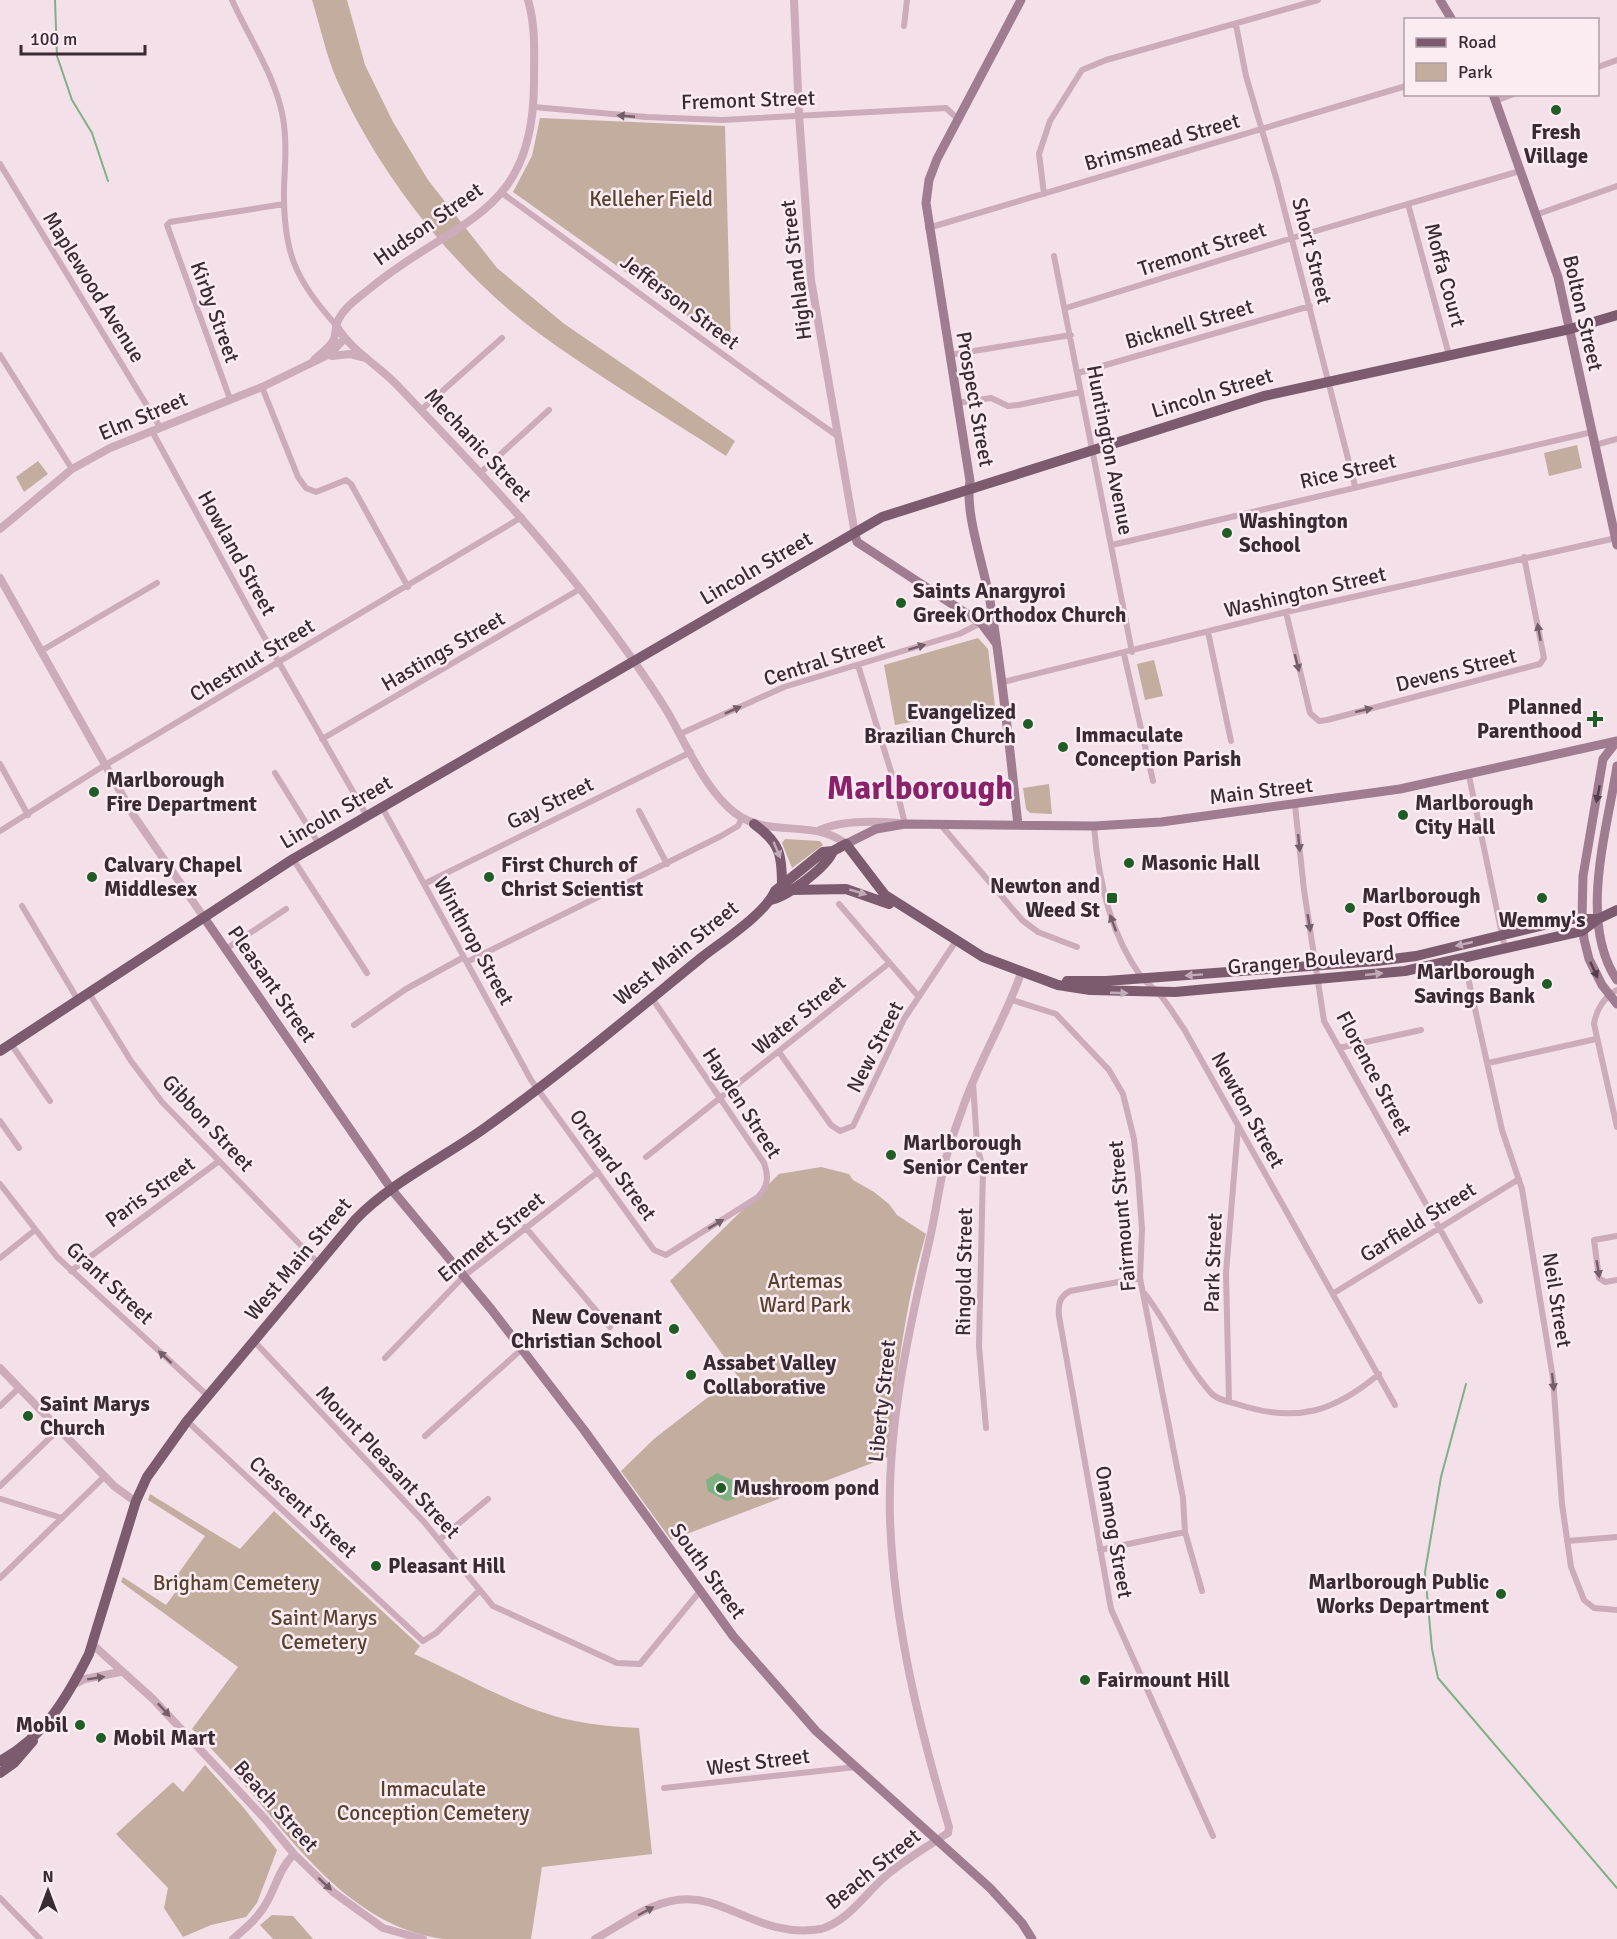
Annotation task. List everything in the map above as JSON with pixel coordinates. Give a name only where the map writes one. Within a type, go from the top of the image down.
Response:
[{"type":"main road","name":"Prospect Street","points":[[1018,825],[1003,682],[969,490],[970,481],[928,228],[926,203],[929,180],[1021,0]]},
{"type":"main road","points":[[1440,0],[1451,18]]},
{"type":"main road","name":"Bolton Street","points":[[1494,98],[1538,214],[1555,267],[1616,542]]},
{"type":"main road","name":"Lincoln Street","points":[[0,1051],[205,919],[292,859],[900,510],[1231,406],[1328,382],[1570,329],[1617,315]]},
{"type":"main road","points":[[855,534],[857,542],[981,623],[996,643]]},
{"type":"main road","points":[[1617,741],[1603,759],[1583,876],[1582,917],[1582,931],[1589,959],[1613,992],[1617,1004]]},
{"type":"main road","name":"Main Street","points":[[905,824],[1094,826],[1161,822],[1378,793],[1469,776],[1617,741]]},
{"type":"main road","points":[[1617,766],[1598,884],[1598,919],[1603,952],[1617,980]]},
{"type":"main road","points":[[754,824],[777,845],[787,888],[846,889],[909,912]]},
{"type":"main road","name":"West Main Street","points":[[0,1761],[34,1738],[53,1716],[73,1685],[92,1644],[136,1502],[147,1477],[187,1421],[364,1210],[454,1150],[537,1090],[787,888],[824,852],[833,851],[876,829],[905,824]]},
{"type":"main road","name":"Granger Boulevard","points":[[846,844],[880,891],[909,912],[983,957],[1022,973],[1080,989],[1158,993],[1405,971],[1582,931],[1598,919],[1617,910]]},
{"type":"main road","name":"Granger Boulevard","points":[[1022,973],[1080,982],[1315,966],[1416,956],[1582,917],[1598,919]]},
{"type":"main road","name":"Pleasant Street","points":[[205,919],[392,1190]]},
{"type":"main road","name":"South Street","points":[[392,1190],[464,1276],[584,1430],[733,1636],[804,1719],[1007,1904],[1032,1939]]},
{"type":"main road","points":[[0,1783],[34,1738]]},
{"type":"main road","points":[[0,1773],[17,1760]]},
{"type":"street","name":"Mechanic Street","points":[[232,0],[267,73],[283,117],[284,204],[287,236],[298,277],[317,305],[345,338],[373,362],[421,410],[522,518],[580,589],[633,662],[718,796],[742,818],[754,824],[820,830],[837,837],[846,844]]},
{"type":"street","name":"Hudson Street","points":[[336,325],[340,316],[369,288],[479,214],[502,193],[522,161],[528,144],[534,107],[533,20],[528,0]]},
{"type":"street","name":"Highland Street","points":[[794,0],[799,115],[812,280],[855,534]]},
{"type":"street","points":[[904,26],[907,0]]},
{"type":"street","points":[[1044,194],[1039,168],[1042,140],[1050,121],[1082,70],[1106,60],[1318,0]]},
{"type":"street","name":"Short Street","points":[[1236,25],[1246,76],[1292,238],[1355,486]]},
{"type":"street","points":[[1599,67],[1617,60]]},
{"type":"street","name":"Brimsmead Street","points":[[928,228],[1404,87]]},
{"type":"street","name":"Fremont Street","points":[[534,107],[684,119],[946,108],[959,120]]},
{"type":"street","name":"Maplewood Avenue","points":[[1,169],[156,429]]},
{"type":"street","name":"Tremont Street","points":[[1066,308],[1520,171]]},
{"type":"street","points":[[1538,214],[1617,186]]},
{"type":"street","name":"Jefferson Street","points":[[502,193],[659,306],[750,376],[840,437]]},
{"type":"street","name":"Kirby Street","points":[[230,399],[167,225],[170,222],[284,204]]},
{"type":"street","name":"Moffa Court","points":[[1408,204],[1449,355]]},
{"type":"street","name":"Huntington Avenue","points":[[1054,256],[1132,652]]},
{"type":"street","name":"Bicknell Street","points":[[1078,374],[1310,306]]},
{"type":"street","name":"Elm Street","points":[[314,360],[334,340],[336,325]]},
{"type":"street","points":[[949,356],[1071,335]]},
{"type":"street","name":"Elm Street","points":[[0,529],[72,470],[110,448],[262,387],[337,349],[345,338]]},
{"type":"street","points":[[421,410],[502,338]]},
{"type":"street","name":"Elm Street","points":[[314,360],[342,353],[361,356],[373,362]]},
{"type":"street","points":[[0,355],[72,470]]},
{"type":"street","points":[[262,387],[298,477],[306,488],[316,492],[338,481],[346,480],[351,484],[408,587]]},
{"type":"street","points":[[957,402],[991,398],[1008,406],[1082,392]]},
{"type":"street","points":[[480,473],[549,410]]},
{"type":"street","name":"Howland Street","points":[[156,429],[279,663],[367,816]]},
{"type":"street","name":"Rice Street","points":[[1112,545],[1592,432]]},
{"type":"street","points":[[1595,445],[1617,439]]},
{"type":"street","name":"Chestnut Street","points":[[0,831],[522,518]]},
{"type":"street","name":"Washington Street","points":[[1003,682],[1124,654],[1286,612],[1524,557],[1616,542]]},
{"type":"street","name":"Devens Street","points":[[1286,612],[1311,713],[1319,721],[1326,720],[1540,664],[1544,658],[1524,557]]},
{"type":"street","name":"Pleasant Street","points":[[0,578],[134,816],[205,919]]},
{"type":"street","points":[[41,651],[157,583]]},
{"type":"street","name":"Hastings Street","points":[[322,739],[580,589]]},
{"type":"street","name":"Central Street","points":[[680,734],[784,687],[959,634],[981,623]]},
{"type":"street","points":[[1208,632],[1232,741]]},
{"type":"street","points":[[1124,654],[1153,782]]},
{"type":"street","points":[[858,665],[905,824]]},
{"type":"street","name":"Gay Street","points":[[424,884],[690,752]]},
{"type":"street","points":[[0,764],[27,815]]},
{"type":"street","points":[[275,773],[319,844]]},
{"type":"street","points":[[1469,776],[1505,949]]},
{"type":"street","name":"Florence Street","points":[[1295,805],[1324,1021],[1480,1301]]},
{"type":"street","name":"Winthrop Street","points":[[382,807],[537,1090]]},
{"type":"street","points":[[639,811],[667,864]]},
{"type":"street","points":[[354,1025],[406,990],[667,864],[738,826],[742,818]]},
{"type":"street","name":"Mechanic Street","points":[[820,830],[830,826],[872,822],[905,824]]},
{"type":"street","points":[[939,824],[1022,920],[1038,932],[1077,947]]},
{"type":"street","name":"Newton Street","points":[[1094,826],[1096,861],[1114,926],[1143,979],[1158,993],[1184,1029],[1395,1405]]},
{"type":"street","points":[[292,859],[367,973]]},
{"type":"street","points":[[838,904],[920,998]]},
{"type":"street","points":[[22,906],[78,1000]]},
{"type":"street","points":[[226,949],[286,909]]},
{"type":"street","name":"New Street","points":[[779,1052],[831,1125],[840,1131],[853,1126],[904,1020],[956,941]]},
{"type":"street","name":"Water Street","points":[[646,1157],[888,964]]},
{"type":"street","name":"Liberty Street","points":[[938,1840],[948,1833],[949,1827],[927,1755],[907,1661],[894,1569],[890,1518],[892,1486],[909,1326],[931,1234],[943,1168],[973,1082],[987,1048],[1012,1000],[1022,973]]},
{"type":"street","name":"Neil Street","points":[[1467,973],[1502,1130],[1519,1179],[1553,1378],[1571,1567],[1584,1600],[1594,1608],[1617,1610]]},
{"type":"street","points":[[1613,992],[1596,1015],[1596,1039],[1617,1127]]},
{"type":"street","name":"Gibbon Street","points":[[89,993],[131,1061],[162,1102],[318,1263]]},
{"type":"street","name":"Hayden Street","points":[[652,998],[721,1098],[764,1163],[768,1173],[766,1189],[744,1207],[666,1254]]},
{"type":"street","name":"Fairmount Street","points":[[1012,1000],[1056,1014],[1109,1070],[1123,1094],[1134,1139],[1138,1174],[1142,1229],[1140,1278],[1183,1498],[1185,1532],[1202,1591]]},
{"type":"street","points":[[1339,1048],[1421,1030]]},
{"type":"street","points":[[1488,1063],[1596,1039]]},
{"type":"street","points":[[10,1044],[50,1101]]},
{"type":"street","name":"Ringold Street","points":[[973,1082],[977,1145],[982,1169],[979,1346],[986,1428]]},
{"type":"street","name":"Orchard Street","points":[[537,1090],[654,1250],[666,1254]]},
{"type":"street","points":[[0,1121],[19,1148]]},
{"type":"street","name":"Park Street","points":[[1229,1402],[1226,1273],[1238,1126]]},
{"type":"street","name":"Paris Street","points":[[71,1271],[219,1161]]},
{"type":"street","name":"Emmett Street","points":[[385,1358],[464,1276],[598,1172]]},
{"type":"street","name":"Garfield Street","points":[[1334,1293],[1519,1179]]},
{"type":"street","name":"Grant Street","points":[[0,1184],[35,1230],[71,1271],[208,1396]]},
{"type":"street","points":[[525,1227],[610,1327]]},
{"type":"street","points":[[0,1257],[35,1230]]},
{"type":"street","points":[[1617,1236],[1594,1240],[1599,1278],[1605,1282],[1617,1280]]},
{"type":"street","name":"Onamog Street","points":[[1140,1278],[1077,1288],[1062,1295],[1058,1305],[1061,1332],[1111,1609],[1213,1836]]},
{"type":"street","points":[[1143,1292],[1170,1327],[1213,1396],[1229,1402],[1275,1414],[1311,1413],[1352,1393],[1379,1374]]},
{"type":"street","name":"Mount Pleasant Street","points":[[254,1341],[439,1540],[494,1606],[617,1664],[628,1665],[640,1664],[700,1592]]},
{"type":"street","points":[[425,1436],[522,1349]]},
{"type":"street","points":[[0,1368],[105,1476],[136,1502]]},
{"type":"street","points":[[0,1406],[19,1388]]},
{"type":"street","name":"Crescent Street","points":[[187,1421],[423,1641],[480,1590]]},
{"type":"street","points":[[59,1429],[0,1486],[4,1492],[1,1499],[62,1518]]},
{"type":"street","points":[[0,1578],[105,1476]]},
{"type":"street","points":[[439,1540],[488,1499]]},
{"type":"street","points":[[1100,1550],[1185,1532]]},
{"type":"street","points":[[1567,1541],[1617,1537]]},
{"type":"street","name":"Beach Street","points":[[92,1644],[120,1672],[153,1699],[259,1812],[294,1854],[333,1892],[383,1928],[423,1939]]},
{"type":"street","points":[[73,1685],[85,1679],[120,1672]]},
{"type":"street","name":"West Street","points":[[664,1788],[856,1767]]},
{"type":"street","name":"Beach Street","points":[[595,1939],[651,1908],[683,1899],[702,1902],[772,1931],[795,1933],[823,1929],[841,1919],[888,1874],[938,1840]]},
{"type":"street","points":[[233,1939],[258,1915],[270,1896],[283,1864],[294,1854]]},
{"type":"street","points":[[0,1898],[40,1939]]},
{"type":"green space","points":[[312,0],[347,0],[365,65],[393,122],[428,180],[497,268],[563,323],[735,441],[726,456],[604,378],[533,329],[503,305],[446,247],[419,216],[395,182],[353,113],[332,69]]},
{"type":"green space","name":"Kelleher Field","points":[[540,118],[725,126],[731,347],[513,192],[532,156]]},
{"type":"green space","points":[[1577,445],[1582,468],[1549,476],[1544,453]]},
{"type":"green space","points":[[38,461],[48,474],[24,492],[16,477]]},
{"type":"green space","points":[[978,638],[988,649],[995,706],[895,725],[884,665]]},
{"type":"green space","points":[[1154,660],[1163,696],[1145,700],[1137,664]]},
{"type":"green space","points":[[1049,784],[1052,814],[1030,813],[1026,809],[1023,788]]},
{"type":"green space","points":[[785,839],[820,841],[823,845],[792,868],[782,843]]},
{"type":"green space","name":"Artemas Ward Park","points":[[821,1167],[849,1174],[853,1180],[889,1204],[897,1215],[926,1234],[906,1317],[888,1457],[671,1540],[621,1471],[655,1438],[737,1375],[670,1281],[779,1174]]},
{"type":"green space","name":"Immaculate Conception Cemetery","points":[[150,1494],[240,1549],[274,1511],[420,1646],[414,1654],[510,1700],[550,1715],[587,1723],[639,1728],[652,1854],[542,1867],[531,1939],[444,1939],[415,1933],[364,1908],[320,1871],[192,1729],[238,1667],[121,1582],[123,1577],[166,1605],[180,1586],[173,1581],[205,1536],[148,1500]]},
{"type":"green space","points":[[205,1765],[243,1807],[277,1850],[257,1903],[246,1917],[211,1925],[183,1937],[164,1908],[168,1888],[116,1834],[173,1782],[183,1792]]},
{"type":"green space","points":[[272,1915],[293,1916],[313,1939],[273,1939],[260,1925]]},
{"type":"shaded area","name":"Mushroom pond","points":[[717,1473],[736,1482],[735,1499],[726,1501],[708,1491],[706,1480]]},
{"type":"waterway","points":[[55,0],[57,56],[72,100],[92,133],[108,181]]},
{"type":"waterway","points":[[1466,1384],[1441,1477],[1425,1572],[1432,1649],[1438,1678],[1617,1888]]},
{"type":"place","name":"Fresh Village","points":[[1556,110]]},
{"type":"place","name":"Washington School","points":[[1227,533]]},
{"type":"place","name":"Saints Anargyroi Greek Orthodox Church","points":[[901,603]]},
{"type":"place","name":"Planned Parenthood","points":[[1595,719]]},
{"type":"place","name":"Evangelized Brazilian Church","points":[[1028,724]]},
{"type":"place","name":"Immaculate Conception Parish","points":[[1063,747]]},
{"type":"place","name":"Marlborough Fire Department","points":[[94,792]]},
{"type":"place","name":"Marlborough City Hall","points":[[1403,815]]},
{"type":"place","name":"Masonic Hall","points":[[1129,863]]},
{"type":"place","name":"Calvary Chapel Middlesex","points":[[92,877]]},
{"type":"place","name":"First Church of Christ Scientist","points":[[489,877]]},
{"type":"place","name":"Newton and Weed St","points":[[1112,898]]},
{"type":"place","name":"Wemmy's","points":[[1542,898]]},
{"type":"place","name":"Marlborough Post Office","points":[[1350,908]]},
{"type":"place","name":"Marlborough Savings Bank","points":[[1547,984]]},
{"type":"place","name":"Marlborough Senior Center","points":[[891,1155]]},
{"type":"place","name":"New Covenant Christian School","points":[[674,1329]]},
{"type":"place","name":"Assabet Valley Collaborative","points":[[691,1375]]},
{"type":"place","name":"Saint Marys Church","points":[[28,1416]]},
{"type":"place","name":"Mushroom pond","points":[[721,1488]]},
{"type":"place","name":"Pleasant Hill","points":[[376,1566]]},
{"type":"place","name":"Marlborough Public Works Department","points":[[1501,1594]]},
{"type":"place","name":"Fairmount Hill","points":[[1085,1680]]},
{"type":"place","name":"Mobil","points":[[80,1725]]},
{"type":"place","name":"Mobil Mart","points":[[101,1738]]},
{"type":"district","name":"Marlborough","points":[[920,787]]},
{"type":"park label","name":"Brigham Cemetery","points":[[236,1583]]},
{"type":"park label","name":"Saint Marys Cemetery","points":[[324,1630]]}]
